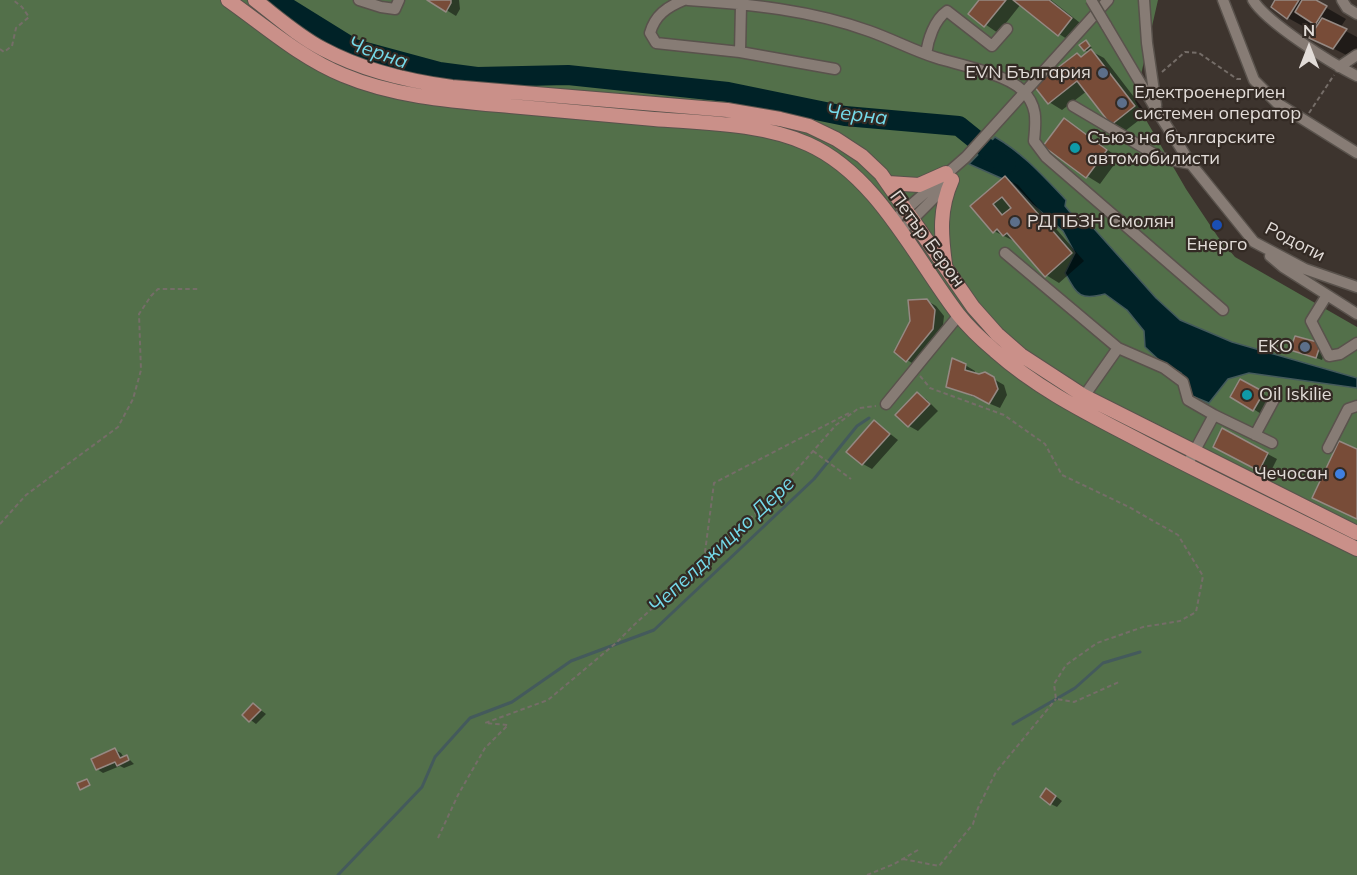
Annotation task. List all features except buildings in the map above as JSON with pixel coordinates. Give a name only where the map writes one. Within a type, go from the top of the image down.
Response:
[{"type":"main road","name":"Петър Берон","points":[[228,0],[311,59],[339,74],[375,86],[450,101],[731,126],[764,130],[797,139],[823,152],[844,168],[898,225],[959,315],[985,342],[1043,388],[1076,408],[1187,465],[1357,549]]},
{"type":"main road","name":"Петър Берон","points":[[255,0],[323,50],[355,63],[416,81],[452,87],[727,110],[809,126],[850,148],[872,165],[888,183],[973,307],[997,334],[1037,366],[1084,396],[1357,533]]},
{"type":"main road","points":[[888,183],[919,185],[949,177],[941,213],[946,266]]},
{"type":"street","points":[[359,0],[374,6],[395,9],[399,0]]},
{"type":"street","points":[[684,0],[667,7],[653,22],[650,33],[656,43],[740,52],[835,69]]},
{"type":"street","points":[[688,0],[779,9],[821,17],[868,31],[926,54],[1012,82],[1024,92],[1037,116],[1034,141],[1046,157],[1223,309]]},
{"type":"street","name":"Родопи","points":[[1091,0],[1191,164],[1254,242],[1305,269],[1357,287]]},
{"type":"street","points":[[898,225],[949,177],[1108,0]]},
{"type":"street","points":[[1144,0],[1147,43],[1157,111]]},
{"type":"street","points":[[1223,0],[1254,80],[1277,103],[1357,153]]},
{"type":"street","points":[[1253,0],[1270,20],[1339,67],[1357,76]]},
{"type":"street","points":[[1342,0],[1347,8],[1357,14]]},
{"type":"street","points":[[740,52],[741,5]]},
{"type":"street","points":[[926,54],[928,39],[942,15],[947,11],[992,46],[1007,29]]},
{"type":"street","points":[[1339,67],[1357,55]]},
{"type":"street","points":[[1073,106],[1161,158],[1191,164]]},
{"type":"street","points":[[1254,242],[1283,267],[1357,314]]},
{"type":"street","points":[[1005,253],[1118,348],[1164,368],[1183,382],[1188,400],[1214,416],[1272,443]]},
{"type":"street","points":[[1328,296],[1311,321],[1329,356],[1340,354],[1357,343]]},
{"type":"street","points":[[886,404],[959,315]]},
{"type":"street","points":[[1076,408],[1118,348]]},
{"type":"street","points":[[1255,435],[1275,396]]},
{"type":"street","points":[[1328,448],[1348,409],[1357,406]]},
{"type":"street","points":[[1187,465],[1214,416]]},
{"type":"path","points":[[0,49],[4,52],[12,46],[16,28],[29,17],[13,0]]},
{"type":"path","points":[[1161,73],[1185,52],[1199,53],[1237,79],[1254,80]]},
{"type":"path","points":[[1304,121],[1339,67]]},
{"type":"path","points":[[0,524],[26,495],[118,427],[133,399],[141,370],[140,314],[151,296],[158,289],[199,289]]},
{"type":"path","points":[[903,859],[939,866],[973,824],[978,808],[996,772],[1056,699],[1054,684],[1066,665],[1097,643],[1143,627],[1180,621],[1196,612],[1203,576],[1178,535],[1129,507],[1062,475],[1045,444],[1004,415],[930,388],[915,369]]},
{"type":"path","points":[[704,560],[714,483],[859,408],[886,404]]},
{"type":"path","points":[[438,838],[458,795],[485,748],[508,725],[485,723],[548,700],[616,644],[770,500],[836,425],[859,408]]},
{"type":"path","points":[[813,451],[851,479]]},
{"type":"path","points":[[1056,699],[1074,702],[1119,682]]},
{"type":"path","points":[[867,875],[918,850]]},
{"type":"green space","points":[[0,0],[1158,0],[1135,101],[1186,189],[1218,237],[1235,257],[1357,327],[1357,875],[0,875]]},
{"type":"water","points":[[995,137],[1015,150],[1041,174],[1066,200],[1065,206],[1079,223],[1089,223],[1156,298],[1180,320],[1232,342],[1357,378],[1357,388],[1249,373],[1228,379],[1209,403],[1192,396],[1181,373],[1160,361],[1145,347],[1144,331],[1127,310],[1105,294],[1089,297],[1076,291],[1065,273],[1075,253],[1063,231],[1012,183],[969,164]]},
{"type":"waterway","name":"Черна","points":[[275,0],[354,49],[439,72],[477,77],[568,75],[728,92],[845,116],[959,126],[1006,164]]},
{"type":"waterway","name":"Чепелджицко Дере","points":[[338,875],[422,787],[435,757],[470,718],[512,702],[571,661],[654,630],[814,479],[857,426],[869,418]]},
{"type":"waterway","points":[[1013,724],[1075,688],[1103,663],[1140,652]]},
{"type":"place","name":"EVN България","points":[[1103,73]]},
{"type":"place","name":"Електроенергиен системен оператор","points":[[1122,103]]},
{"type":"place","name":"Съюз на българските автомобилисти","points":[[1075,148]]},
{"type":"place","name":"РДПБЗН Смолян","points":[[1015,222]]},
{"type":"place","name":"Енерго","points":[[1217,225]]},
{"type":"place","name":"EKO","points":[[1305,347]]},
{"type":"place","name":"Oil Iskilie","points":[[1247,395]]},
{"type":"place","name":"Чечосан","points":[[1340,474]]}]
